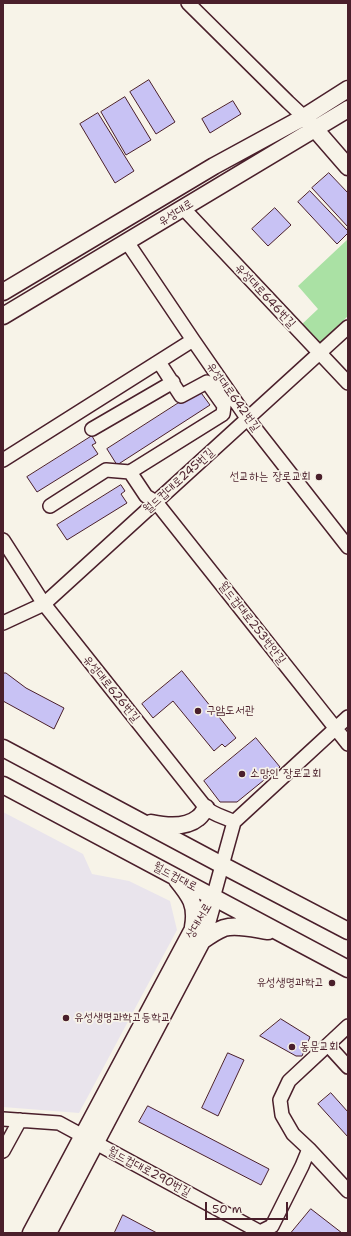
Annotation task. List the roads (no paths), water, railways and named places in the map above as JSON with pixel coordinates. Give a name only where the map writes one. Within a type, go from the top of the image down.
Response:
[{"type":"street","points":[[188,3],[304,117],[348,167]]},
{"type":"street","name":"유성대로","points":[[3,292],[214,166],[304,117],[348,89]]},
{"type":"street","name":"유성대로","points":[[3,316],[348,109]]},
{"type":"street","name":"유성대로646번길","points":[[183,208],[348,383]]},
{"type":"street","name":"유성대로642번길","points":[[127,242],[247,418],[348,546]]},
{"type":"street","name":"월드컵대로245번길","points":[[3,624],[44,604],[348,327]]},
{"type":"street","points":[[3,460],[193,340]]},
{"type":"street","points":[[50,506],[106,470],[130,472],[223,414],[224,406],[207,382],[182,396],[159,362]]},
{"type":"street","points":[[92,429],[173,382]]},
{"type":"street","name":"월드컵대로253번안길","points":[[130,472],[146,496],[156,502],[348,744]]},
{"type":"street","name":"유성대로626번길","points":[[3,540],[44,604],[206,808],[212,813],[225,817],[234,822]]},
{"type":"street","points":[[213,898],[234,822],[348,717]]},
{"type":"street","points":[[3,748],[348,931]]},
{"type":"street","name":"월드컵대로","points":[[3,785],[348,969]]},
{"type":"street","points":[[140,821],[164,826],[185,824],[199,818],[206,808]]},
{"type":"street","points":[[174,877],[188,893],[194,907],[197,937],[214,933],[224,928],[237,926],[250,929],[278,931]]},
{"type":"street","name":"상대서로","points":[[31,1233],[89,1140],[197,937],[201,914],[213,898]]},
{"type":"street","points":[[348,1026],[289,1081],[280,1100],[282,1116],[293,1134],[348,1191]]},
{"type":"street","points":[[328,1046],[348,1067]]},
{"type":"street","points":[[3,1119],[58,1123],[89,1140]]},
{"type":"street","points":[[3,1151],[20,1120]]},
{"type":"street","name":"상대서로","points":[[48,1233],[89,1140]]},
{"type":"street","name":"월드컵대로290번길","points":[[89,1140],[260,1232],[272,1226],[309,1149]]},
{"type":"place","name":"선교하는 장로교회","points":[[319,477]]},
{"type":"place","name":"구암도서관","points":[[198,711]]},
{"type":"place","name":"소망인 장로교회","points":[[242,774]]},
{"type":"place","name":"유성생명과학고","points":[[332,983]]},
{"type":"place","name":"유성생명과학고등학교","points":[[66,1018]]},
{"type":"place","name":"동문교회","points":[[292,1047]]}]
